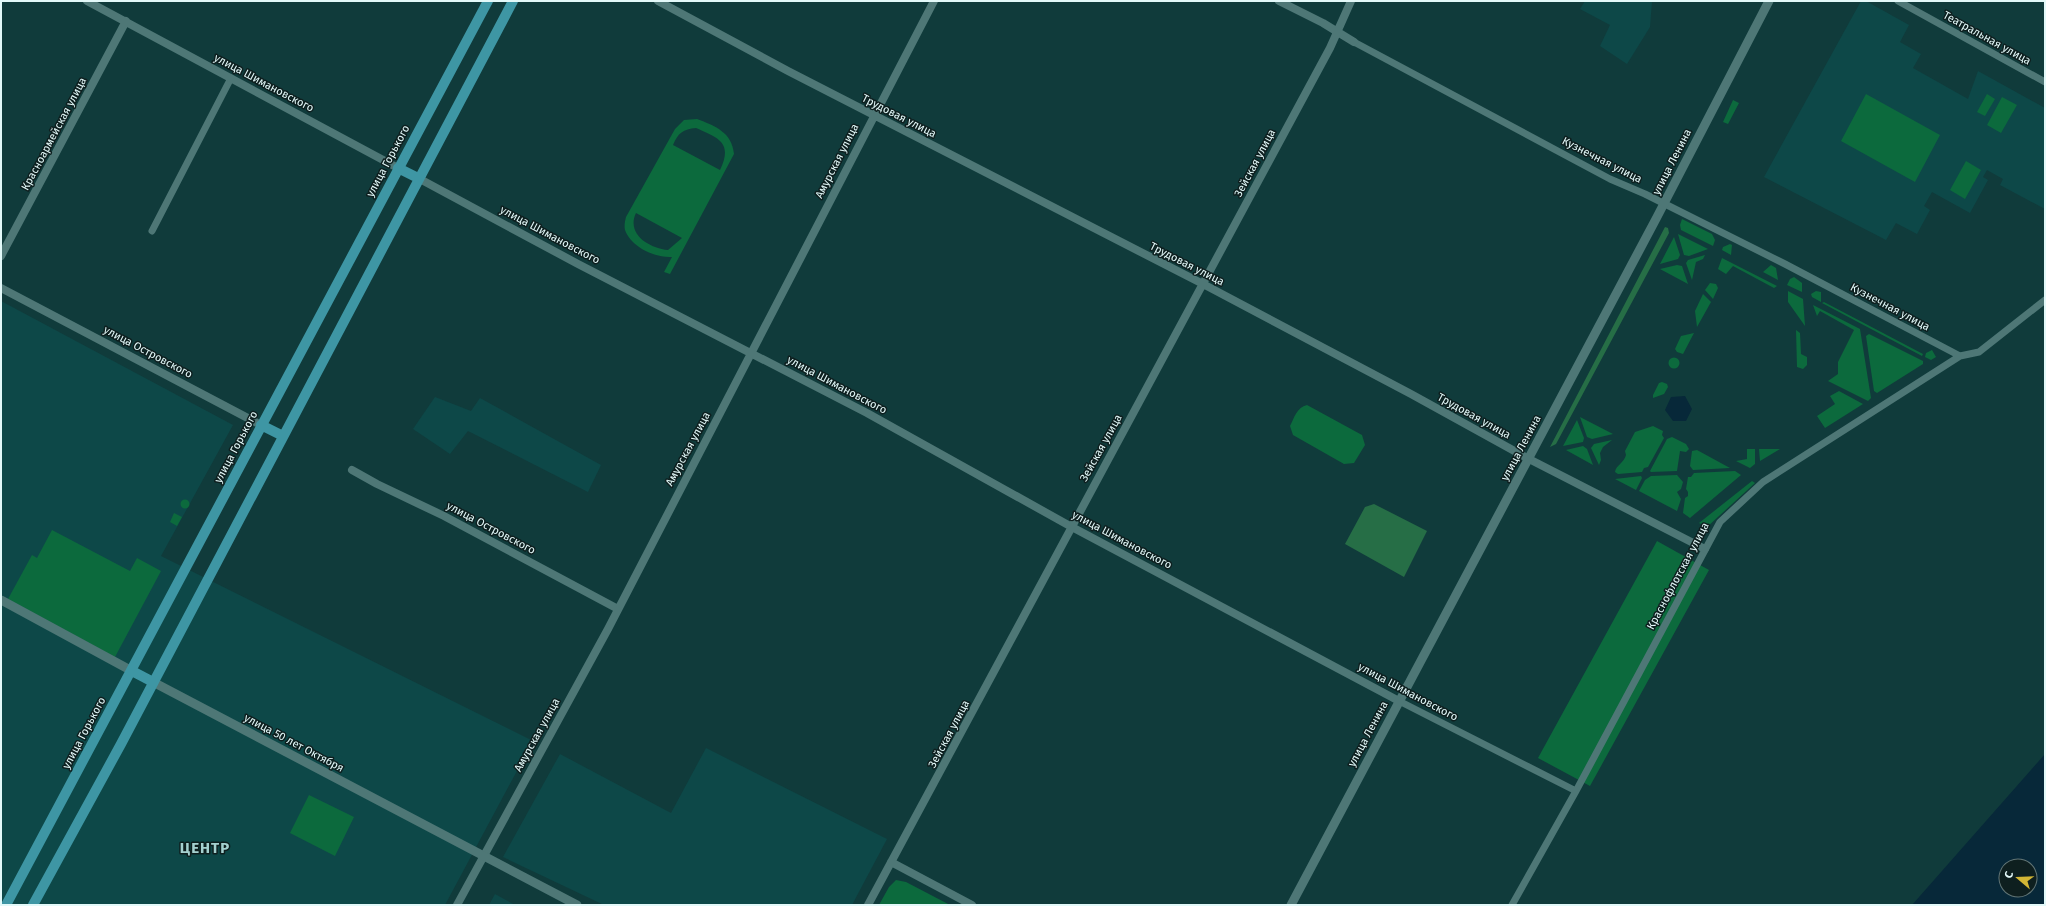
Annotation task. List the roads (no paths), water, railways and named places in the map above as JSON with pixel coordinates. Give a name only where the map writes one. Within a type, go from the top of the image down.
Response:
[{"type":"main road","name":"улица Горького","points":[[6,905],[488,1]]},
{"type":"main road","points":[[33,905],[153,682],[418,178],[513,1]]},
{"type":"main road","name":"улица Ленина","points":[[1291,905],[1664,204],[1769,1]]},
{"type":"main road","name":"улица Шимановского","points":[[398,168],[418,178]]},
{"type":"main road","name":"улица Островского","points":[[261,425],[283,436]]},
{"type":"main road","name":"улица 50 лет Октября","points":[[1,600],[153,682],[577,905]]},
{"type":"street","name":"улица Шимановского","points":[[87,1],[398,168]]},
{"type":"street","name":"Трудовая улица","points":[[658,1],[874,115],[1203,284],[1411,394],[1529,459],[1705,549]]},
{"type":"street","name":"Амурская улица","points":[[457,905],[618,608],[934,1]]},
{"type":"street","name":"Кузнечная улица","points":[[1279,1],[1323,23],[1354,42],[1610,179],[1785,264],[1960,356]]},
{"type":"street","name":"Зейская улица","points":[[868,905],[943,769],[1070,526],[1203,284],[1338,33],[1351,1]]},
{"type":"street","name":"Театральная улица","points":[[1898,1],[2045,82]]},
{"type":"street","name":"Красноармейская улица","points":[[1,256],[126,21]]},
{"type":"street","points":[[152,231],[231,78]]},
{"type":"street","name":"улица Шимановского","points":[[418,178],[867,413],[1070,526],[1399,701],[1576,791]]},
{"type":"street","name":"улица Островского","points":[[1,288],[261,425]]},
{"type":"street","name":"Краснофлотская улица","points":[[1512,905],[1576,791],[1720,522],[1763,482],[1960,356],[1979,352],[2045,300]]},
{"type":"street","name":"улица Островского","points":[[352,470],[377,484],[444,516],[618,608]]},
{"type":"street","points":[[891,862],[972,905]]},
{"type":"district","name":"ЦЕНТР","points":[[205,848]]}]
